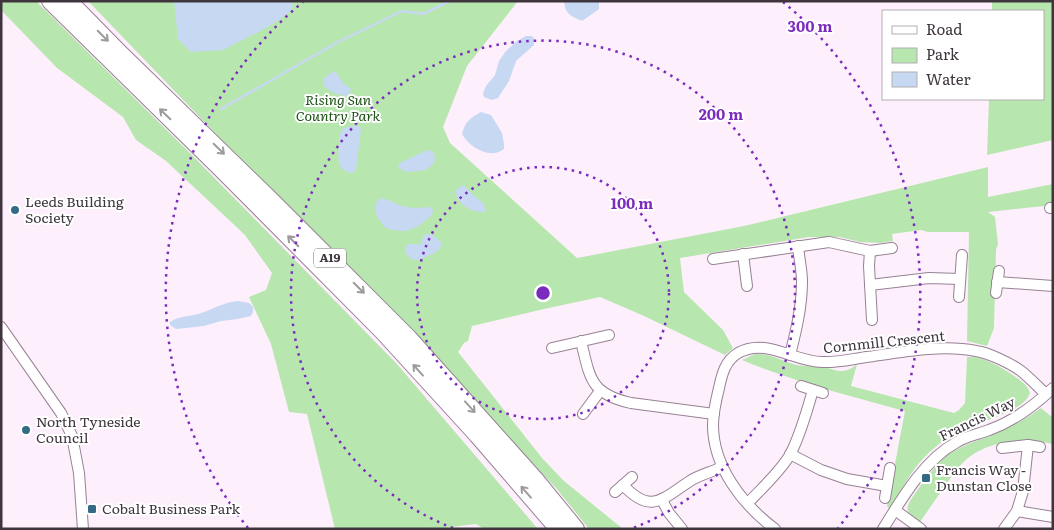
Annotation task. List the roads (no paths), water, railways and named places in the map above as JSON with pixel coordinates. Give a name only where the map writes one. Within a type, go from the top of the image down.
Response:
[{"type":"highway","name":"A19","points":[[50,1],[382,331],[477,434],[558,529]]},
{"type":"highway","name":"A19","points":[[69,1],[280,208],[409,338],[536,480],[576,529]]},
{"type":"street","points":[[713,259],[829,242],[870,251],[892,248]]},
{"type":"street","points":[[790,355],[801,300],[802,280],[798,246]]},
{"type":"street","points":[[870,251],[872,320]]},
{"type":"street","points":[[743,254],[747,286]]},
{"type":"street","points":[[959,297],[962,255]]},
{"type":"street","points":[[996,293],[999,270]]},
{"type":"street","points":[[870,285],[929,278],[960,279]]},
{"type":"street","points":[[998,282],[1053,286]]},
{"type":"street","points":[[1,327],[61,413],[72,436],[80,473],[83,529]]},
{"type":"street","points":[[552,348],[610,335]]},
{"type":"street","points":[[581,341],[588,372],[600,391],[609,396],[626,402],[714,414]]},
{"type":"street","name":"Cornmill Crescent","points":[[775,529],[734,488],[722,467],[715,443],[714,414],[721,376],[729,360],[737,354],[745,350],[767,348],[810,361],[828,362],[926,350],[953,349],[977,351],[996,358],[1020,371],[1049,391]]},
{"type":"street","points":[[748,503],[790,454],[818,392],[801,386]]},
{"type":"street","points":[[583,414],[600,391]]},
{"type":"street","name":"Francis Way","points":[[883,529],[908,490],[934,458],[957,442],[1010,421],[1035,405],[1049,391]]},
{"type":"street","points":[[1002,448],[1028,445],[1040,447]]},
{"type":"street","points":[[1004,529],[1017,511],[1023,491],[1028,445]]},
{"type":"street","points":[[790,454],[821,470],[847,479],[887,486]]},
{"type":"street","points":[[623,485],[633,495],[643,500],[654,502],[662,500],[692,480],[722,467]]},
{"type":"street","points":[[885,498],[890,468]]},
{"type":"street","points":[[615,492],[632,477]]},
{"type":"street","points":[[662,500],[669,513],[682,529]]},
{"type":"street","points":[[895,510],[921,529]]},
{"type":"street","points":[[1017,511],[1053,517]]},
{"type":"water","points":[[174,1],[293,1],[292,9],[282,18],[223,50],[191,52],[178,39]]},
{"type":"water","points":[[564,1],[601,1],[599,2],[599,9],[582,21],[569,14]]},
{"type":"water","points":[[526,36],[532,36],[534,45],[516,61],[509,81],[498,98],[492,100],[484,97],[483,93],[495,75],[499,61],[506,51]]},
{"type":"water","points":[[335,71],[344,84],[351,89],[349,95],[336,93],[324,86],[324,79]]},
{"type":"water","points":[[481,112],[491,115],[502,133],[504,149],[498,152],[486,153],[465,139],[462,134],[465,126],[468,121]]},
{"type":"water","points":[[351,126],[359,126],[361,128],[356,170],[352,173],[343,169],[338,158],[340,133]]},
{"type":"water","points":[[427,150],[434,152],[435,160],[426,170],[406,172],[399,168],[400,163]]},
{"type":"water","points":[[463,185],[484,204],[486,211],[474,211],[460,201],[455,192]]},
{"type":"water","points":[[380,198],[407,207],[431,207],[433,210],[432,215],[413,229],[400,231],[388,229],[382,224],[376,213],[375,207]]},
{"type":"water","points":[[431,234],[441,242],[440,248],[421,259],[415,260],[410,258],[405,252],[408,244],[421,244],[423,236]]},
{"type":"water","points":[[238,301],[249,303],[253,307],[251,316],[204,326],[176,329],[170,325],[170,322],[178,318],[200,314],[224,304]]},
{"type":"waterway","points":[[221,109],[338,42],[402,11],[423,14],[450,1]]},
{"type":"place","name":"Leeds Building Society","points":[[15,210]]},
{"type":"place","name":"North Tyneside Council","points":[[26,430]]},
{"type":"place","name":"Francis Way - Dunstan Close","points":[[926,478]]},
{"type":"place","name":"Cobalt Business Park","points":[[92,509]]},
{"type":"park label","name":"Rising Sun Country Park","points":[[338,108]]}]
